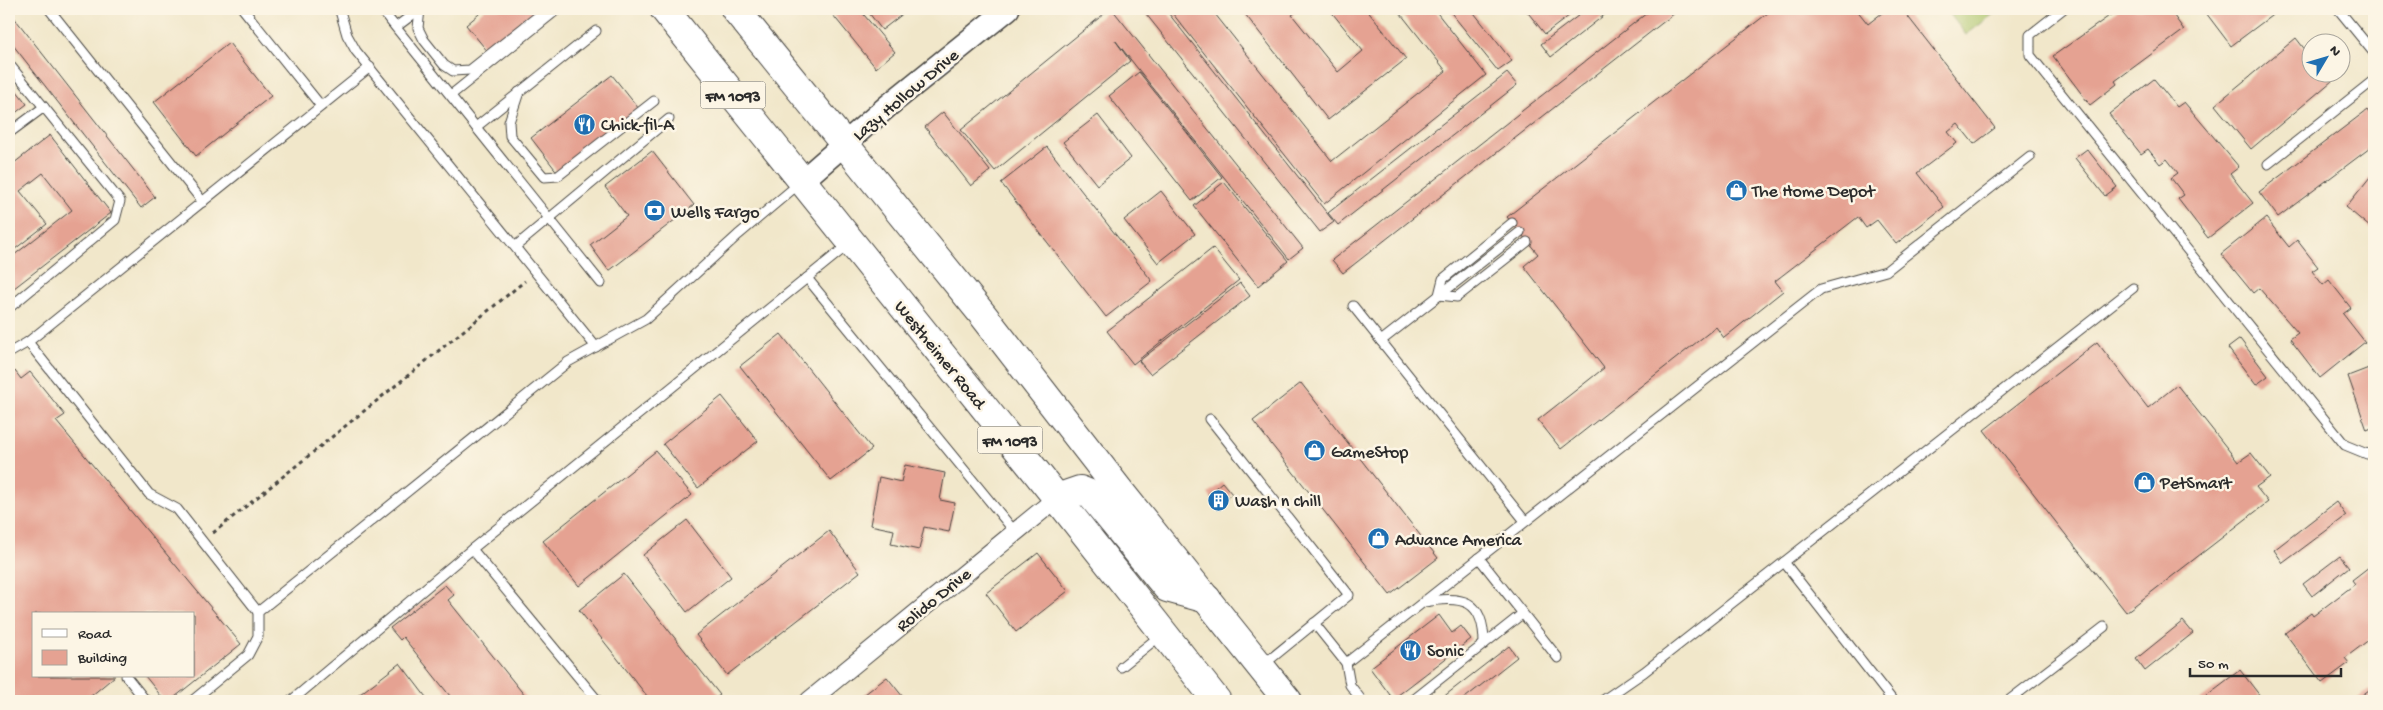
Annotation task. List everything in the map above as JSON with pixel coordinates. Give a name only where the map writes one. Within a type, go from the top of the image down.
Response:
[{"type":"main road","name":"Westheimer Road","points":[[664,9],[803,180],[1217,701]]},
{"type":"main road","name":"FM 1093","points":[[735,9],[977,307],[1119,490],[1288,701]]},
{"type":"main road","points":[[1057,498],[1080,490],[1090,494],[1167,588],[1208,599]]},
{"type":"street","name":"Lazy Hollow Drive","points":[[803,180],[889,104],[1008,9]]},
{"type":"street","name":"Rolido Drive","points":[[808,701],[1057,498]]},
{"type":"lane","points":[[49,9],[202,202]]},
{"type":"lane","points":[[243,9],[321,106]]},
{"type":"lane","points":[[381,9],[601,283]]},
{"type":"lane","points":[[396,27],[420,9]]},
{"type":"lane","points":[[420,9],[418,28],[424,40],[444,65],[453,71],[470,70],[547,9]]},
{"type":"lane","points":[[450,95],[558,9]]},
{"type":"lane","points":[[2063,9],[2030,35],[2030,55],[2344,445],[2367,454],[2374,452]]},
{"type":"lane","points":[[2338,9],[2374,53]]},
{"type":"lane","points":[[340,11],[347,36],[356,51],[596,347]]},
{"type":"lane","points":[[476,126],[596,31]]},
{"type":"lane","points":[[9,64],[120,201],[115,220],[9,308]]},
{"type":"lane","points":[[9,353],[28,342],[370,67]]},
{"type":"lane","points":[[2268,164],[2374,80]]},
{"type":"lane","points":[[519,92],[509,122],[510,136],[544,177],[558,176],[654,102]]},
{"type":"lane","points":[[9,133],[44,107]]},
{"type":"lane","points":[[516,246],[669,119]]},
{"type":"lane","points":[[1346,663],[1820,289],[1886,271],[2030,157]]},
{"type":"lane","points":[[258,612],[568,362],[646,318],[738,235],[803,180]]},
{"type":"lane","points":[[1438,295],[1443,279],[1512,223]]},
{"type":"lane","points":[[1380,341],[1520,232]]},
{"type":"lane","points":[[291,701],[472,549],[851,242]]},
{"type":"lane","points":[[1438,295],[1457,297],[1528,242]]},
{"type":"lane","points":[[807,278],[1015,532]]},
{"type":"lane","points":[[1602,701],[1644,672],[2134,288]]},
{"type":"lane","points":[[1353,306],[1525,521]]},
{"type":"lane","points":[[28,342],[148,494],[177,510],[258,612],[258,636],[248,655],[192,701]]},
{"type":"lane","points":[[1210,419],[1349,595],[1261,667]]},
{"type":"lane","points":[[472,549],[598,701]]},
{"type":"lane","points":[[1478,558],[1558,658]]},
{"type":"lane","points":[[1784,562],[1893,701]]},
{"type":"lane","points":[[1423,602],[1449,597],[1466,600],[1476,612],[1484,627],[1484,644]]},
{"type":"lane","points":[[1412,701],[1522,614]]},
{"type":"lane","points":[[1314,623],[1346,663],[1350,685],[1362,701]]},
{"type":"lane","points":[[2008,701],[2104,627]]},
{"type":"lane","points":[[1121,667],[1164,633]]},
{"type":"lane","points":[[128,678],[146,701]]},
{"type":"path","points":[[203,542],[536,272]]},
{"type":"green space","points":[[1946,9],[2000,9],[1966,35]]},
{"type":"building","points":[[485,9],[541,9],[488,52],[466,25]]},
{"type":"building","points":[[828,9],[859,9],[895,52],[876,68]]},
{"type":"building","points":[[866,9],[909,9],[882,30]]},
{"type":"building","points":[[1112,9],[1303,248],[1289,259],[1115,40],[1130,61],[995,171],[961,130]]},
{"type":"building","points":[[1142,9],[1165,9],[1334,222],[1320,232]]},
{"type":"building","points":[[1169,9],[1211,9],[1332,161],[1446,71],[1397,9],[1434,9],[1486,75],[1324,204]]},
{"type":"building","points":[[1241,9],[1300,9],[1292,15],[1338,72],[1363,51],[1329,9],[1366,9],[1406,59],[1328,120]]},
{"type":"building","points":[[1448,9],[1471,9],[1512,61],[1498,71]]},
{"type":"building","points":[[1525,9],[1578,9],[1545,34]]},
{"type":"building","points":[[1587,9],[1612,9],[1551,57],[1541,44]]},
{"type":"building","points":[[1652,9],[1680,9],[1343,273],[1332,260]]},
{"type":"building","name":"The Home Depot","points":[[1773,9],[1856,9],[1868,24],[1887,9],[1902,9],[1995,128],[1974,144],[1958,124],[1948,132],[1957,143],[1917,173],[1944,207],[1896,244],[1877,220],[1866,228],[1858,217],[1775,281],[1783,291],[1724,338],[1716,327],[1561,449],[1538,420],[1604,368],[1524,266],[1538,254],[1507,217]]},
{"type":"building","points":[[2119,9],[2169,9],[2184,30],[2115,81],[2117,84],[2090,105],[2053,56]]},
{"type":"building","points":[[2203,9],[2278,9],[2279,10],[2231,46]]},
{"type":"building","points":[[9,11],[155,197],[141,208],[9,40]]},
{"type":"building","points":[[2296,38],[2300,43],[2300,82],[2331,82],[2251,149],[2215,105]]},
{"type":"building","points":[[229,43],[271,96],[196,156],[154,102]]},
{"type":"building","points":[[1139,72],[1222,177],[1192,201],[1109,96]]},
{"type":"building","points":[[1507,73],[1517,85],[1338,225],[1328,213]]},
{"type":"building","name":"Chick-fil-A","points":[[612,75],[639,109],[558,173],[531,138]]},
{"type":"building","points":[[2154,79],[2177,107],[2184,102],[2239,167],[2230,174],[2253,203],[2208,238],[2178,199],[2184,195],[2171,178],[2178,173],[2167,159],[2160,164],[2148,149],[2141,154],[2109,114]]},
{"type":"building","points":[[9,81],[27,104],[9,118]]},
{"type":"building","points":[[2367,110],[2374,120],[2374,145],[2278,217],[2259,192]]},
{"type":"building","points":[[943,112],[990,171],[971,186],[925,127]]},
{"type":"building","points":[[1098,115],[1131,158],[1097,185],[1063,142]]},
{"type":"building","points":[[50,135],[111,213],[9,292],[9,259],[72,210],[43,173],[20,191],[47,224],[15,249],[9,240],[9,167]]},
{"type":"building","points":[[1047,147],[1152,281],[1106,317],[1001,183]]},
{"type":"building","points":[[2087,149],[2117,187],[2105,196],[2075,158]]},
{"type":"building","name":"Wells Fargo","points":[[652,151],[694,205],[609,271],[590,245],[627,216],[605,187]]},
{"type":"building","points":[[2374,172],[2374,224],[2371,228],[2346,207]]},
{"type":"building","points":[[1224,182],[1288,261],[1258,286],[1194,206]]},
{"type":"building","points":[[1161,191],[1195,234],[1158,263],[1124,220]]},
{"type":"building","points":[[2266,218],[2289,247],[2297,240],[2318,267],[2312,271],[2323,285],[2329,280],[2351,308],[2343,314],[2365,342],[2320,378],[2290,339],[2298,333],[2259,288],[2253,293],[2221,254]]},
{"type":"building","points":[[1213,248],[1239,280],[1133,364],[1107,331]]},
{"type":"building","points":[[1240,283],[1250,296],[1150,374],[1139,361]]},
{"type":"building","points":[[781,334],[872,449],[831,481],[740,366]]},
{"type":"building","points":[[2240,339],[2268,376],[2256,385],[2228,348]]},
{"type":"building","name":"PetSmart","points":[[2097,342],[2148,408],[2177,385],[2238,462],[2251,453],[2270,477],[2256,487],[2268,502],[2126,612],[1984,430]]},
{"type":"building","points":[[2374,366],[2374,427],[2367,430],[2348,376]]},
{"type":"building","points":[[15,371],[21,379],[30,372],[65,415],[56,421],[241,644],[170,701],[165,701],[147,678],[195,678],[195,612],[32,612],[32,678],[113,678],[85,701],[9,701],[9,377]]},
{"type":"building","points":[[1301,383],[1438,558],[1390,595],[1253,421]]},
{"type":"building","points":[[722,396],[758,441],[698,488],[663,444]]},
{"type":"building","points":[[656,451],[692,495],[579,586],[543,541]]},
{"type":"building","points":[[905,465],[945,473],[940,500],[955,503],[949,532],[924,527],[919,550],[891,544],[894,530],[870,525],[879,477],[901,482]]},
{"type":"building","name":"Wash n chill","points":[[1222,482],[1232,494],[1218,506],[1208,494]]},
{"type":"building","points":[[2336,502],[2346,516],[2283,563],[2274,550]]},
{"type":"building","points":[[687,520],[731,577],[687,612],[643,555]]},
{"type":"building","points":[[829,531],[860,572],[727,675],[696,635]]},
{"type":"building","points":[[1038,553],[1068,591],[1016,632],[986,593]]},
{"type":"building","points":[[2340,556],[2349,567],[2312,596],[2303,584]]},
{"type":"building","points":[[2374,563],[2374,636],[2345,658],[2349,663],[2322,683],[2285,633],[2311,613],[2313,616],[2355,584],[2352,580]]},
{"type":"building","points":[[624,574],[720,695],[712,701],[651,701],[579,610]]},
{"type":"building","points":[[445,585],[454,595],[448,600],[529,701],[454,701],[403,637],[400,640],[390,628]]},
{"type":"building","points":[[1439,615],[1452,633],[1461,626],[1471,639],[1393,699],[1370,668]]},
{"type":"building","points":[[2183,621],[2193,633],[2145,671],[2136,659]]},
{"type":"building","points":[[1509,646],[1517,657],[1461,701],[1438,701]]},
{"type":"building","points":[[400,663],[429,701],[351,701]]},
{"type":"building","points":[[2240,670],[2264,701],[2199,701]]},
{"type":"building","points":[[887,677],[903,697],[898,701],[856,701]]},
{"type":"building","points":[[2369,690],[2374,696],[2374,701],[2354,701]]},
{"type":"place","name":"Chick-fil-A","points":[[585,124]]},
{"type":"place","name":"The Home Depot","points":[[1736,190]]},
{"type":"place","name":"Wells Fargo","points":[[655,211]]},
{"type":"place","name":"GameStop","points":[[1315,451]]},
{"type":"place","name":"PetSmart","points":[[2144,482]]},
{"type":"place","name":"Wash n chill","points":[[1219,500]]},
{"type":"place","name":"Advance America","points":[[1379,539]]},
{"type":"place","name":"Sonic","points":[[1411,650]]}]
